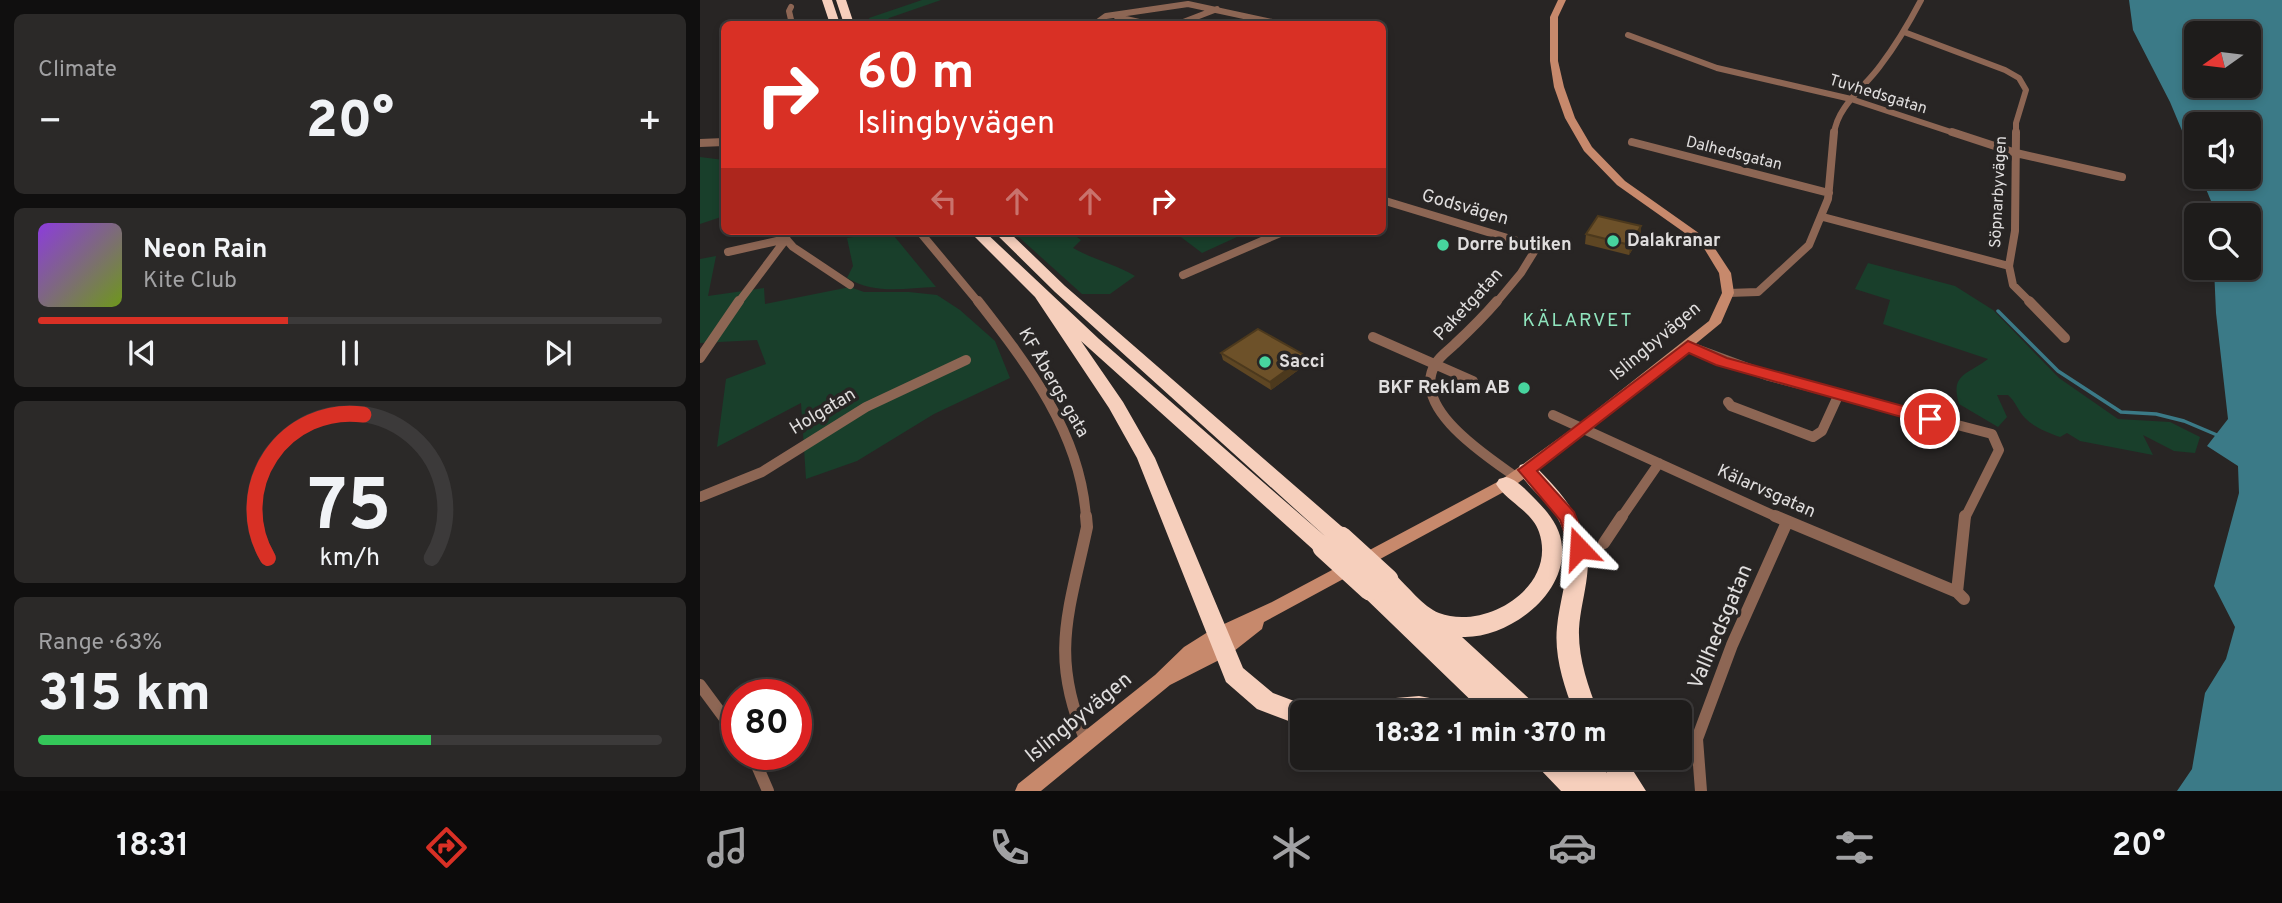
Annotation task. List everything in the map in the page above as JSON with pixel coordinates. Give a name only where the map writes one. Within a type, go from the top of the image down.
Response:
[{"type":"highway","points":[[827,0],[834,21]]},
{"type":"highway","points":[[841,0],[848,21]]},
{"type":"highway","points":[[980,235],[1043,297],[1332,543]]},
{"type":"highway","points":[[1004,235],[1378,585],[1488,700]]},
{"type":"highway","points":[[1043,297],[1117,405],[1146,458],[1234,675],[1251,693],[1290,712]]},
{"type":"highway","points":[[1432,621],[1468,628],[1489,624],[1517,608],[1543,580],[1552,550],[1548,530],[1530,506],[1516,477]]},
{"type":"highway","points":[[1516,477],[1568,517],[1579,548],[1568,631],[1569,649],[1581,700]]},
{"type":"highway","points":[[1378,585],[1432,621],[1514,700]]},
{"type":"highway","points":[[1558,770],[1578,791]]},
{"type":"highway","points":[[1586,770],[1607,791]]},
{"type":"highway","points":[[1619,770],[1633,791]]},
{"type":"street","points":[[1562,0],[1554,17],[1554,61],[1559,87],[1570,118],[1588,149],[1621,183],[1706,243],[1725,273],[1728,293],[1758,292],[1810,245],[1829,193],[1835,124],[1851,99],[1878,69],[1904,32],[1921,0]]},
{"type":"street","points":[[1099,21],[1106,16],[1188,4],[1262,21]]},
{"type":"street","points":[[791,7],[791,21]]},
{"type":"street","points":[[1186,21],[1217,9]]},
{"type":"street","points":[[1106,16],[1132,21]]},
{"type":"street","name":"Söpnarbyvägen","points":[[1904,32],[2019,78],[2026,90],[2016,123],[2015,231],[2009,266],[2013,285],[2065,338]]},
{"type":"street","name":"Tuvhedsgatan","points":[[1628,35],[1717,68],[1851,99],[2016,153],[2122,177]]},
{"type":"street","points":[[700,143],[721,142]]},
{"type":"street","name":"Dalhedsgatan","points":[[1632,142],[1829,193]]},
{"type":"street","name":"Godsvägen","points":[[1386,201],[1537,247]]},
{"type":"street","name":"Söpnarbyvägen","points":[[1822,217],[2009,266]]},
{"type":"street","points":[[728,252],[787,235]]},
{"type":"street","points":[[787,235],[793,247],[850,285]]},
{"type":"street","points":[[700,358],[705,344],[787,235]]},
{"type":"street","name":"KF Åbergs gata","points":[[922,235],[1013,344],[1059,423],[1082,479],[1088,509],[1087,527],[1064,637],[1062,665],[1069,703],[1086,741]]},
{"type":"street","points":[[1183,275],[1276,235]]},
{"type":"street","name":"Paketgatan","points":[[1516,477],[1474,448],[1455,430],[1440,410],[1432,386],[1434,365],[1498,299],[1532,259],[1537,247]]},
{"type":"street","name":"Islingbyvägen","points":[[1025,791],[1162,681],[1190,653],[1220,642],[1278,607],[1516,477],[1582,429],[1715,323],[1728,293]]},
{"type":"street","points":[[1373,337],[1473,381]]},
{"type":"street","points":[[1688,346],[1722,362],[1838,396],[1822,431],[1813,437],[1766,422],[1731,406],[1728,402]]},
{"type":"street","name":"Holgatan","points":[[700,497],[762,472],[866,407],[966,360]]},
{"type":"street","name":"Kälarvsgatan","points":[[1553,415],[1787,522],[1960,595],[1965,515],[1999,450],[1992,435],[1968,432],[1911,413],[1838,396]]},
{"type":"street","points":[[1604,543],[1659,463]]},
{"type":"street","name":"Vallhedsgatan","points":[[1701,791],[1697,739],[1732,645],[1787,522]]},
{"type":"street","points":[[700,685],[721,713]]},
{"type":"street","points":[[759,770],[768,791]]},
{"type":"green space","points":[[922,0],[941,0],[886,21],[870,21],[869,18]]},
{"type":"green space","points":[[700,157],[721,160],[721,217],[700,224]]},
{"type":"green space","points":[[893,235],[936,287],[879,289],[847,278],[853,266],[847,238]]},
{"type":"green space","points":[[1016,235],[1074,235],[1081,240],[1073,248],[1135,276],[1110,294],[1082,294]]},
{"type":"green space","points":[[1178,235],[1241,235],[1202,253]]},
{"type":"green space","points":[[716,256],[708,296],[764,288],[765,304],[850,287],[864,292],[937,295],[960,310],[995,341],[1010,378],[934,414],[857,461],[806,479],[801,403],[717,447],[726,379],[766,364],[757,340],[700,343],[700,259]]},
{"type":"green space","points":[[1868,263],[1955,286],[1993,310],[2059,378],[2118,419],[2170,422],[2200,437],[2195,453],[2174,451],[2143,435],[2153,455],[2080,441],[2067,433],[2060,437],[2029,421],[2008,395],[1997,395],[2007,417],[1998,427],[1959,404],[1957,394],[1962,376],[1988,359],[1883,324],[1890,300],[1855,289]]},
{"type":"water","points":[[2129,0],[2282,0],[2282,791],[2177,791],[2192,769],[2205,693],[2226,659],[2235,627],[2214,586],[2239,493],[2238,466],[2207,446],[2228,419],[2215,280],[2261,280],[2261,203],[2211,203],[2206,189],[2261,189],[2261,112],[2184,112],[2184,135],[2133,30]]},
{"type":"building","points":[[1598,216],[1641,226],[1630,245],[1586,234]]},
{"type":"building","name":"Sacci","points":[[1258,329],[1306,356],[1270,382],[1221,353]]},
{"type":"waterway","points":[[1998,311],[2058,371],[2121,412],[2156,414],[2184,421],[2217,435]]},
{"type":"place","name":"Dalakranar","points":[[1613,241]]},
{"type":"place","name":"Dorre butiken","points":[[1443,245]]},
{"type":"place","name":"Sacci","points":[[1265,362]]},
{"type":"place","name":"BKF Reklam AB","points":[[1524,388]]},
{"type":"district","name":"KÄLARVET","points":[[1578,321]]},
{"type":"route","points":[[1579,548],[1568,517],[1527,470],[1688,346],[1722,362],[1838,396],[1930,419]]}]
